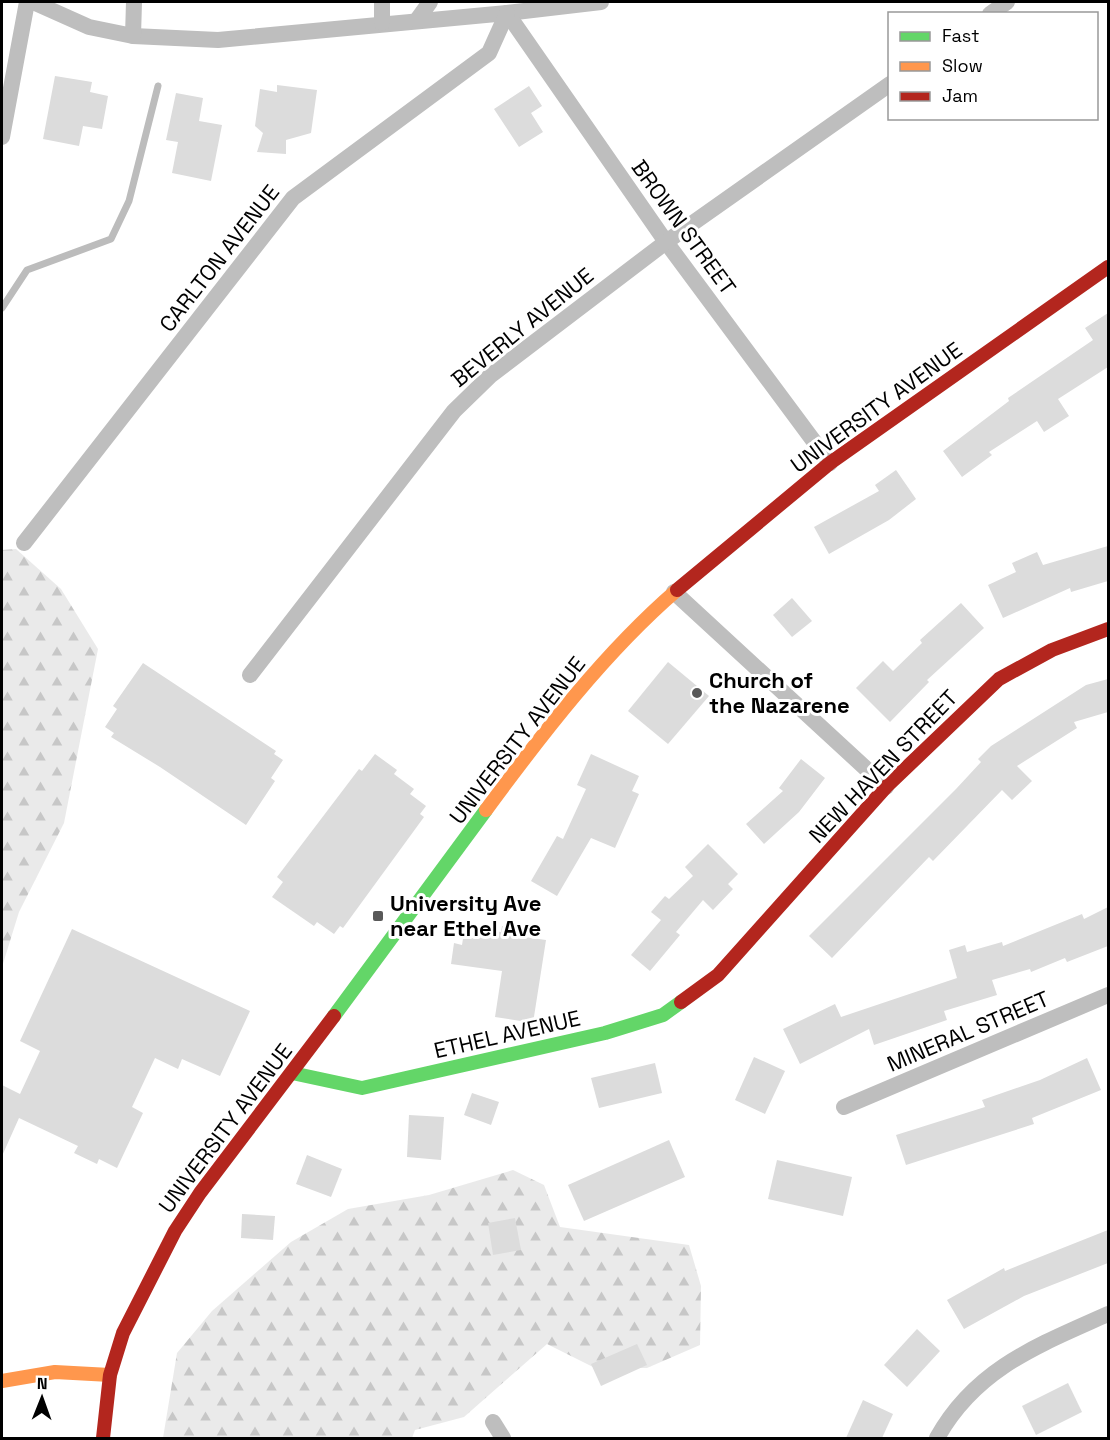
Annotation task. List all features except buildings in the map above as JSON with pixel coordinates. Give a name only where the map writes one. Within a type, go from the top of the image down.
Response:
[{"type":"main road","name":"UNIVERSITY AVENUE","points":[[104,1438],[110,1375],[123,1333],[175,1231],[200,1193],[292,1073],[540,737],[603,665],[674,592],[830,463],[1108,267]]},
{"type":"main road","name":"NEW HAVEN STREET","points":[[718,975],[886,787],[999,679],[1052,650],[1108,629]]},
{"type":"main road","name":"ETHEL AVENUE","points":[[292,1073],[362,1088],[595,1035],[663,1015],[718,975]]},
{"type":"main road","points":[[2,1381],[48,1371],[81,1371],[110,1375]]},
{"type":"street","points":[[2,137],[27,2]]},
{"type":"street","points":[[33,2],[89,27],[134,36],[218,40],[601,2]]},
{"type":"street","points":[[134,2],[134,36]]},
{"type":"street","points":[[382,2],[382,22]]},
{"type":"street","points":[[417,20],[430,2]]},
{"type":"street","points":[[993,12],[1007,2]]},
{"type":"street","name":"BROWN STREET","points":[[507,13],[666,242],[830,463]]},
{"type":"street","name":"CARLTON AVENUE","points":[[24,543],[293,198],[489,53],[507,13]]},
{"type":"street","name":"BEVERLY AVENUE","points":[[250,675],[454,411],[490,376],[666,242],[888,85]]},
{"type":"street","points":[[674,592],[886,787]]},
{"type":"street","name":"MINERAL STREET","points":[[844,1107],[1108,995]]},
{"type":"street","points":[[937,1438],[983,1379],[1036,1347],[1108,1314]]},
{"type":"street","points":[[493,1422],[503,1438]]},
{"type":"green space","points":[[16,549],[61,589],[98,649],[64,823],[19,912],[2,967],[2,550]]},
{"type":"green space","points":[[513,1170],[544,1185],[560,1227],[689,1245],[701,1286],[700,1345],[647,1368],[595,1368],[547,1344],[464,1417],[415,1430],[412,1438],[163,1438],[177,1353],[212,1311],[291,1242],[348,1209],[429,1195]]},
{"type":"waterway","points":[[2,308],[27,270],[111,239],[129,201],[158,86]]},
{"type":"traffic: fast","points":[[334,1016],[486,810]]},
{"type":"traffic: fast","points":[[292,1073],[362,1088],[605,1033],[663,1015],[681,1002]]},
{"type":"traffic: slow","points":[[486,810],[552,723],[600,667],[650,614],[677,590]]},
{"type":"traffic: slow","points":[[2,1381],[55,1372],[110,1375]]},
{"type":"traffic: jam","points":[[677,590],[830,463],[1108,267]]},
{"type":"traffic: jam","points":[[681,1002],[718,975],[886,787],[999,679],[1052,650],[1108,629]]},
{"type":"traffic: jam","points":[[103,1438],[110,1375],[123,1333],[175,1231],[200,1193],[334,1016]]},
{"type":"place","name":"Church of the Nazarene","points":[[697,693]]},
{"type":"place","name":"University Ave near Ethel Ave","points":[[378,916]]}]
